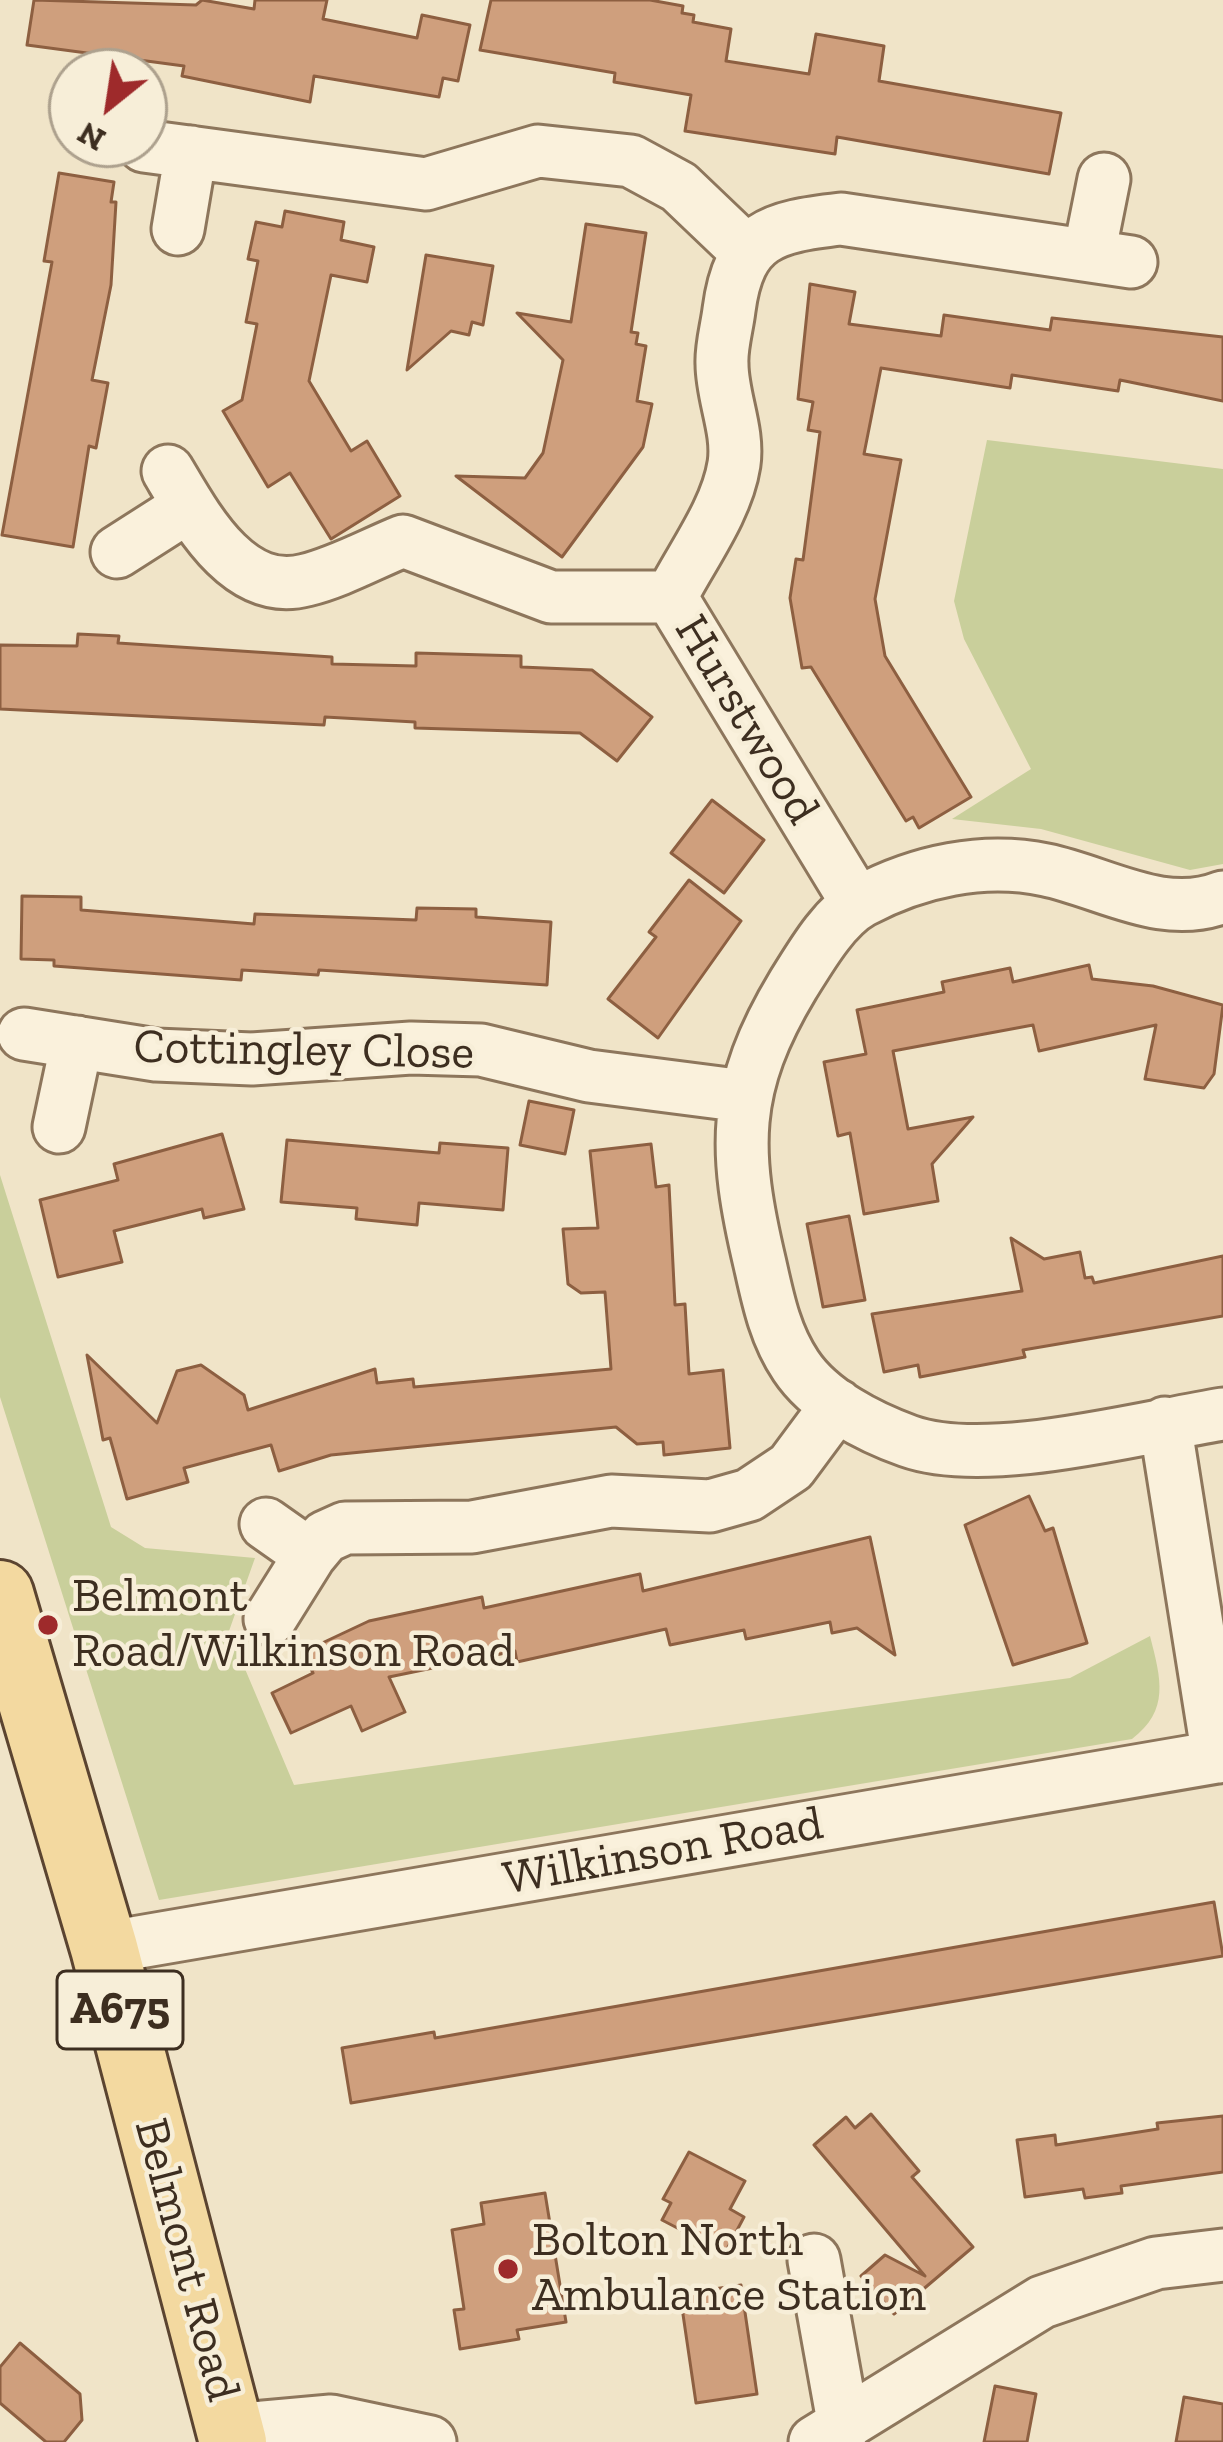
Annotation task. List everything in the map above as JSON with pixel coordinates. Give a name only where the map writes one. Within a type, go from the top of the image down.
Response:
[{"type":"main road","name":"Belmont Road","points":[[0,1594],[104,1948],[232,2436]]},
{"type":"street","points":[[178,230],[168,149],[426,184],[538,151],[631,161],[680,187],[745,250],[797,224],[842,219],[1110,258],[1103,179]]},
{"type":"street","name":"Hurstwood","points":[[745,250],[733,278],[721,367],[735,461],[726,491],[671,596],[857,904]]},
{"type":"street","points":[[117,552],[178,489],[205,533],[230,558],[264,578],[302,582],[403,542],[551,597],[671,596]]},
{"type":"street","points":[[1223,897],[1183,905],[1147,902],[1047,870],[990,864],[925,874],[857,904],[813,952],[770,1024],[744,1096],[739,1162],[775,1328],[798,1370],[837,1405],[896,1436],[966,1454],[1223,1414]]},
{"type":"street","name":"Cottingley Close","points":[[24,1034],[156,1054],[252,1059],[411,1048],[481,1051],[590,1076],[744,1096]]},
{"type":"street","name":"Cottingley Close","points":[[59,1127],[76,1042]]},
{"type":"street","points":[[270,1619],[310,1555],[325,1538],[345,1528],[490,1525],[556,1508],[611,1501],[710,1506],[749,1495],[790,1467],[837,1405]]},
{"type":"street","points":[[1165,1424],[1220,1756]]},
{"type":"street","points":[[266,1524],[310,1555]]},
{"type":"street","name":"Wilkinson Road","points":[[104,1948],[1220,1756]]},
{"type":"street","points":[[814,2260],[830,2434],[1042,2302],[1156,2263],[1223,2255]]},
{"type":"street","points":[[232,2436],[331,2421],[430,2442]]},
{"type":"green space","points":[[987,440],[1223,469],[1223,864],[1190,870],[1041,829],[952,819],[1031,769],[964,639],[954,601]]},
{"type":"green space","points":[[0,1175],[111,1527],[145,1548],[255,1558],[229,1631],[294,1785],[1070,1678],[1150,1636],[1159,1680],[1152,1717],[1132,1739],[159,1900],[0,1397]]},
{"type":"building","points":[[34,0],[196,5],[202,0],[254,9],[255,0],[327,0],[323,19],[417,38],[422,15],[470,25],[458,81],[443,78],[439,97],[314,76],[310,102],[182,76],[184,66],[168,64],[168,48],[27,45]]},
{"type":"building","points":[[491,0],[650,0],[683,6],[682,13],[694,15],[693,22],[731,29],[726,61],[809,74],[816,34],[884,46],[879,81],[1061,113],[1049,174],[837,137],[835,154],[685,131],[691,95],[614,82],[615,73],[480,50]]},
{"type":"building","points":[[59,173],[114,182],[111,202],[116,202],[111,285],[92,380],[108,383],[96,448],[89,446],[73,547],[2,535],[52,262],[44,261]]},
{"type":"building","points":[[285,211],[344,222],[341,240],[374,247],[367,282],[331,275],[309,381],[351,451],[367,441],[400,496],[331,539],[290,473],[268,487],[223,411],[242,400],[257,324],[246,322],[258,261],[248,259],[256,222],[282,227]]},
{"type":"building","points":[[586,224],[646,233],[631,332],[638,333],[636,344],[646,346],[637,401],[652,404],[643,447],[562,557],[456,476],[525,478],[543,453],[563,360],[517,313],[571,322]]},
{"type":"building","points":[[426,255],[493,266],[483,325],[472,322],[469,335],[451,331],[407,370]]},
{"type":"building","points":[[810,284],[855,292],[849,324],[941,336],[944,315],[1050,330],[1052,318],[1223,337],[1223,401],[1120,380],[1118,391],[1012,375],[1010,388],[881,368],[864,454],[901,460],[875,599],[885,656],[971,797],[919,828],[913,817],[906,821],[811,667],[802,668],[790,598],[796,559],[803,560],[820,432],[808,430],[813,402],[798,399]]},
{"type":"building","points":[[78,634],[119,636],[118,643],[332,657],[332,664],[416,666],[416,653],[521,656],[521,667],[592,670],[652,717],[617,761],[580,733],[415,728],[415,722],[325,717],[324,725],[0,709],[0,645],[77,646]]},
{"type":"building","points":[[712,800],[764,840],[724,893],[671,853]]},
{"type":"building","points":[[689,880],[741,921],[658,1038],[608,999],[656,937],[649,932]]},
{"type":"building","points":[[22,896],[81,897],[81,910],[254,924],[255,914],[416,920],[417,908],[476,909],[476,917],[551,922],[547,985],[319,970],[318,975],[242,970],[241,980],[54,966],[54,960],[21,959]]},
{"type":"building","points":[[1089,965],[1092,979],[1153,986],[1223,1005],[1214,1074],[1204,1088],[1145,1079],[1156,1025],[1039,1051],[1033,1025],[893,1051],[908,1129],[973,1117],[932,1164],[938,1201],[864,1214],[850,1133],[838,1136],[824,1062],[866,1054],[857,1010],[944,992],[942,982],[1010,968],[1013,982]]},
{"type":"building","points":[[529,1101],[574,1110],[565,1154],[520,1145]]},
{"type":"building","points":[[222,1134],[244,1209],[204,1218],[202,1209],[114,1231],[122,1262],[58,1277],[40,1200],[118,1180],[114,1164]]},
{"type":"building","points":[[287,1140],[439,1153],[440,1143],[508,1148],[503,1210],[419,1203],[417,1225],[356,1219],[357,1208],[281,1202]]},
{"type":"building","points":[[651,1144],[656,1187],[669,1185],[675,1305],[685,1304],[689,1374],[723,1370],[730,1448],[664,1455],[663,1442],[637,1444],[616,1427],[331,1455],[279,1471],[271,1445],[184,1468],[188,1482],[127,1499],[110,1438],[103,1440],[87,1355],[157,1423],[177,1371],[201,1365],[244,1395],[248,1410],[375,1369],[377,1383],[413,1379],[414,1387],[611,1369],[605,1292],[581,1293],[568,1284],[563,1229],[598,1228],[590,1151]]},
{"type":"building","points":[[849,1216],[865,1300],[823,1307],[807,1224]]},
{"type":"building","points":[[1011,1238],[1044,1259],[1080,1252],[1085,1278],[1092,1277],[1094,1283],[1223,1256],[1223,1316],[1023,1350],[1025,1357],[920,1377],[918,1365],[884,1372],[872,1314],[1022,1291]]},
{"type":"building","points":[[1029,1496],[1045,1531],[1053,1528],[1087,1643],[1013,1665],[965,1525]]},
{"type":"building","points":[[870,1537],[895,1655],[857,1628],[832,1633],[830,1622],[746,1639],[744,1630],[670,1645],[666,1629],[517,1662],[515,1651],[389,1677],[405,1712],[362,1731],[351,1706],[291,1733],[272,1693],[313,1673],[303,1652],[369,1621],[482,1597],[484,1608],[640,1574],[643,1591]]},
{"type":"building","points":[[1214,1902],[1223,1956],[351,2103],[342,2048],[434,2032],[435,2038]]},
{"type":"building","points":[[871,2114],[919,2171],[912,2177],[973,2247],[894,2314],[861,2276],[885,2255],[925,2276],[814,2145],[846,2117],[855,2128]]},
{"type":"building","points":[[1223,2116],[1223,2172],[1121,2186],[1122,2193],[1085,2198],[1083,2189],[1025,2197],[1017,2140],[1055,2135],[1056,2145],[1158,2129],[1157,2123]]},
{"type":"building","points":[[689,2152],[745,2181],[730,2209],[744,2217],[725,2253],[662,2220],[671,2203],[663,2199]]},
{"type":"building","name":"Bolton North Ambulance Station","points":[[545,2193],[566,2322],[517,2330],[519,2339],[460,2349],[454,2310],[464,2309],[452,2230],[484,2224],[481,2203]]},
{"type":"building","points":[[741,2285],[757,2394],[696,2403],[680,2294]]},
{"type":"building","points":[[20,2343],[80,2394],[82,2420],[64,2442],[46,2442],[0,2403],[0,2367]]},
{"type":"building","points":[[995,2386],[1036,2394],[1027,2442],[984,2442]]},
{"type":"building","points":[[1184,2397],[1223,2404],[1223,2442],[1176,2442]]},
{"type":"place","name":"Belmont Road/Wilkinson Road","points":[[48,1625]]},
{"type":"place","name":"Bolton North Ambulance Station","points":[[508,2269]]}]
